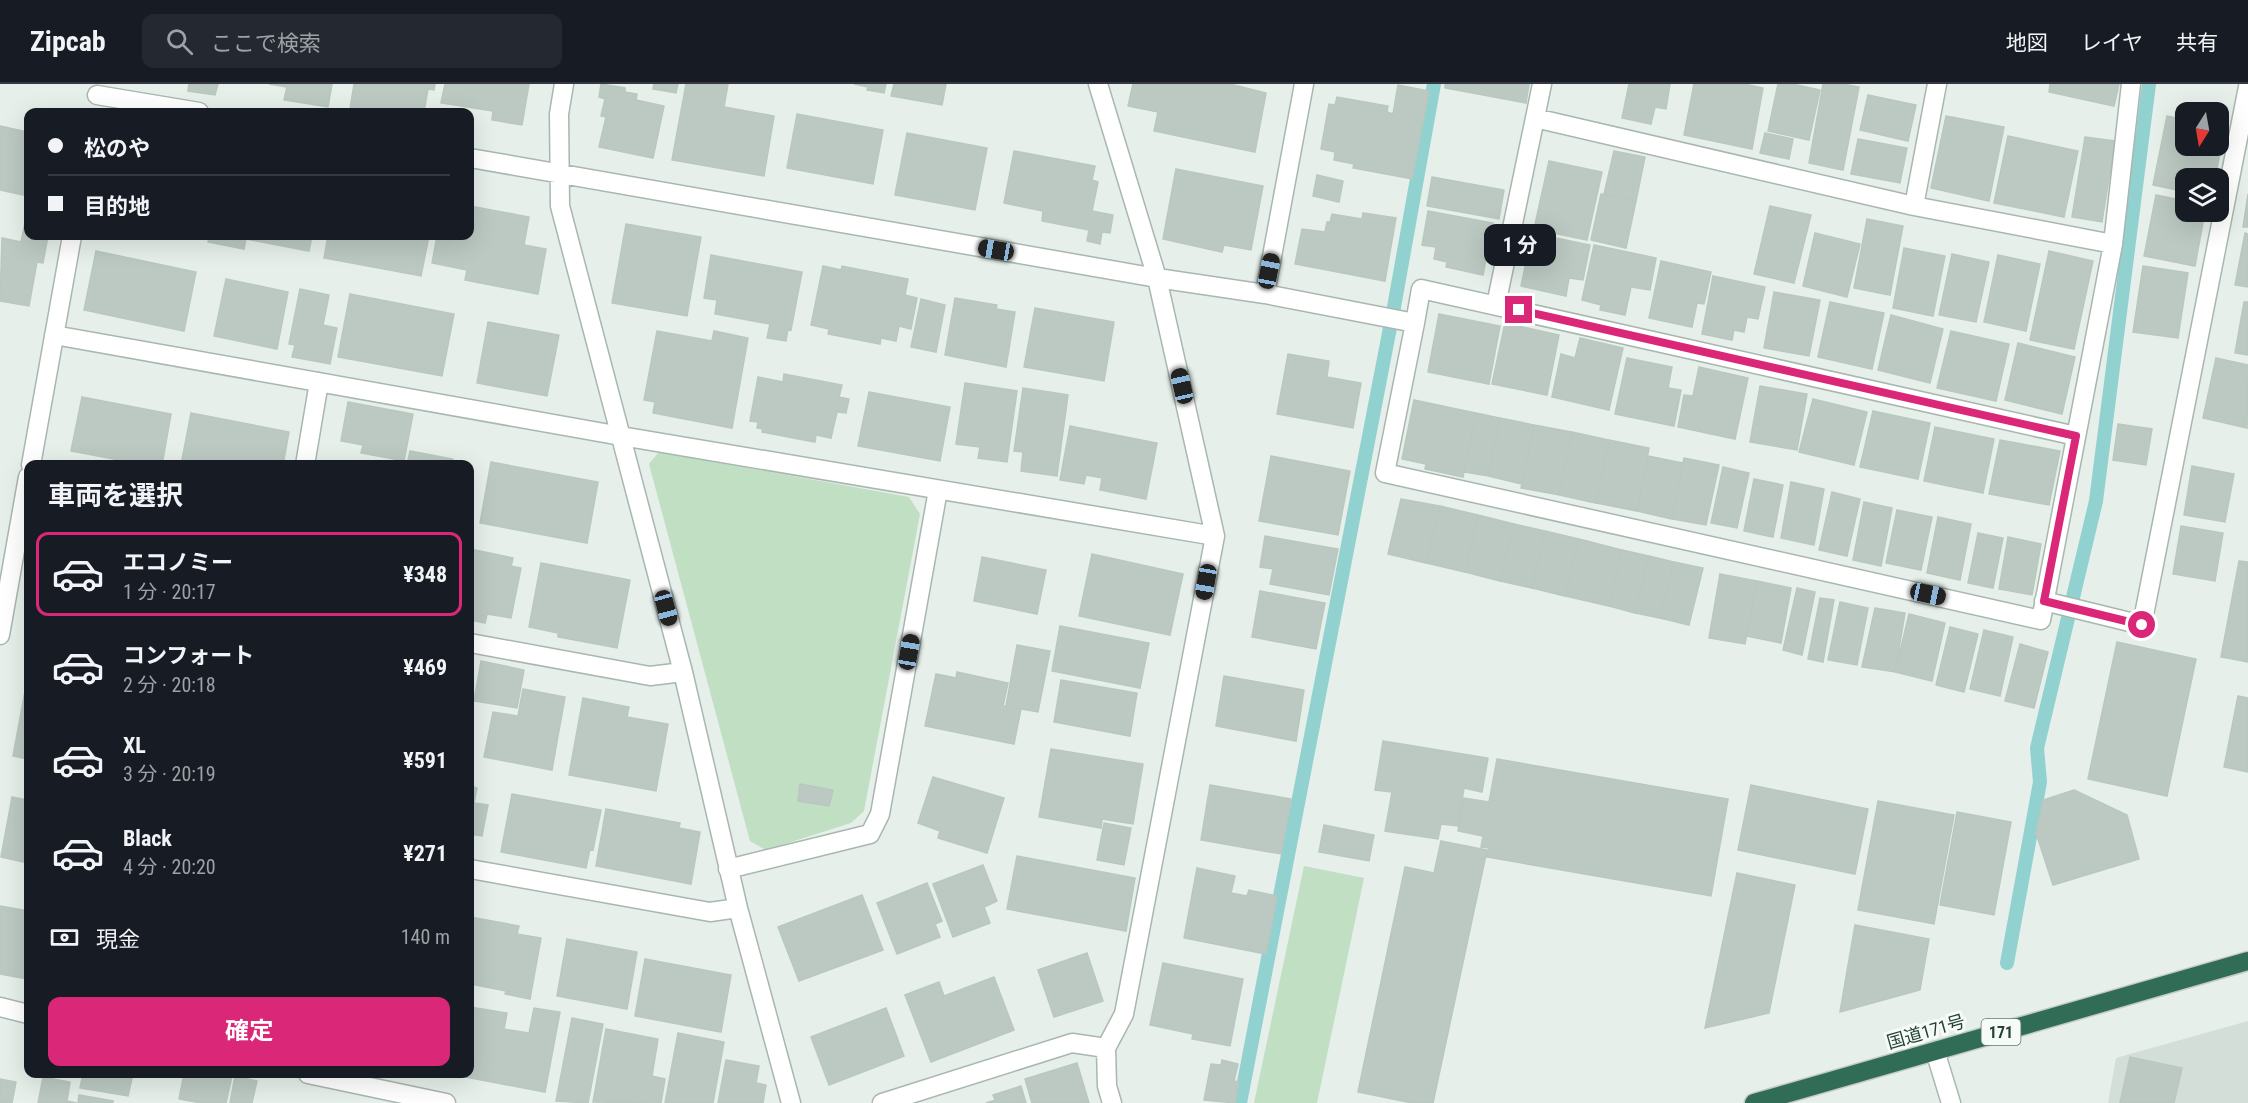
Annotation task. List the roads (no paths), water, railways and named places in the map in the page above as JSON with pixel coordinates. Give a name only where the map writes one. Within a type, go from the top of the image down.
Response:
[{"type":"highway","name":"国道171号","points":[[1755,1103],[2248,961]]},
{"type":"street","points":[[564,84],[559,114],[560,206],[683,672],[728,869],[790,1103]]},
{"type":"street","points":[[1098,84],[1157,278],[1215,536],[1124,1014],[1106,1048],[1107,1086],[1112,1103]]},
{"type":"street","points":[[1265,294],[1304,84]]},
{"type":"street","points":[[1496,305],[1542,84]]},
{"type":"street","points":[[1914,206],[1937,84]]},
{"type":"street","points":[[2076,436],[1421,289],[1385,473],[2041,620],[2113,244],[2131,84]]},
{"type":"street","points":[[2044,601],[2142,625],[2248,87],[2232,84]]},
{"type":"street","points":[[97,97],[172,108]]},
{"type":"street","points":[[1535,118],[1914,206],[2113,244]]},
{"type":"street","points":[[474,159],[1157,278],[1265,294],[1415,322]]},
{"type":"street","points":[[32,460],[71,240]]},
{"type":"street","points":[[54,334],[621,436],[1215,536]]},
{"type":"street","points":[[306,460],[319,382]]},
{"type":"street","points":[[728,869],[870,834],[880,814],[938,490]]},
{"type":"street","points":[[0,635],[24,500]]},
{"type":"street","points":[[474,644],[650,676],[683,672]]},
{"type":"street","points":[[474,870],[710,912],[738,908]]},
{"type":"street","points":[[0,1007],[24,1013]]},
{"type":"street","points":[[882,1103],[1072,1043],[1106,1048]]},
{"type":"street","points":[[1935,1051],[1951,1103]]},
{"type":"street","points":[[327,1078],[446,1103]]},
{"type":"waterway","points":[[1240,1103],[1394,307],[1434,84]]},
{"type":"waterway","points":[[2007,963],[2040,782],[2037,748],[2096,501],[2149,84]]}]
